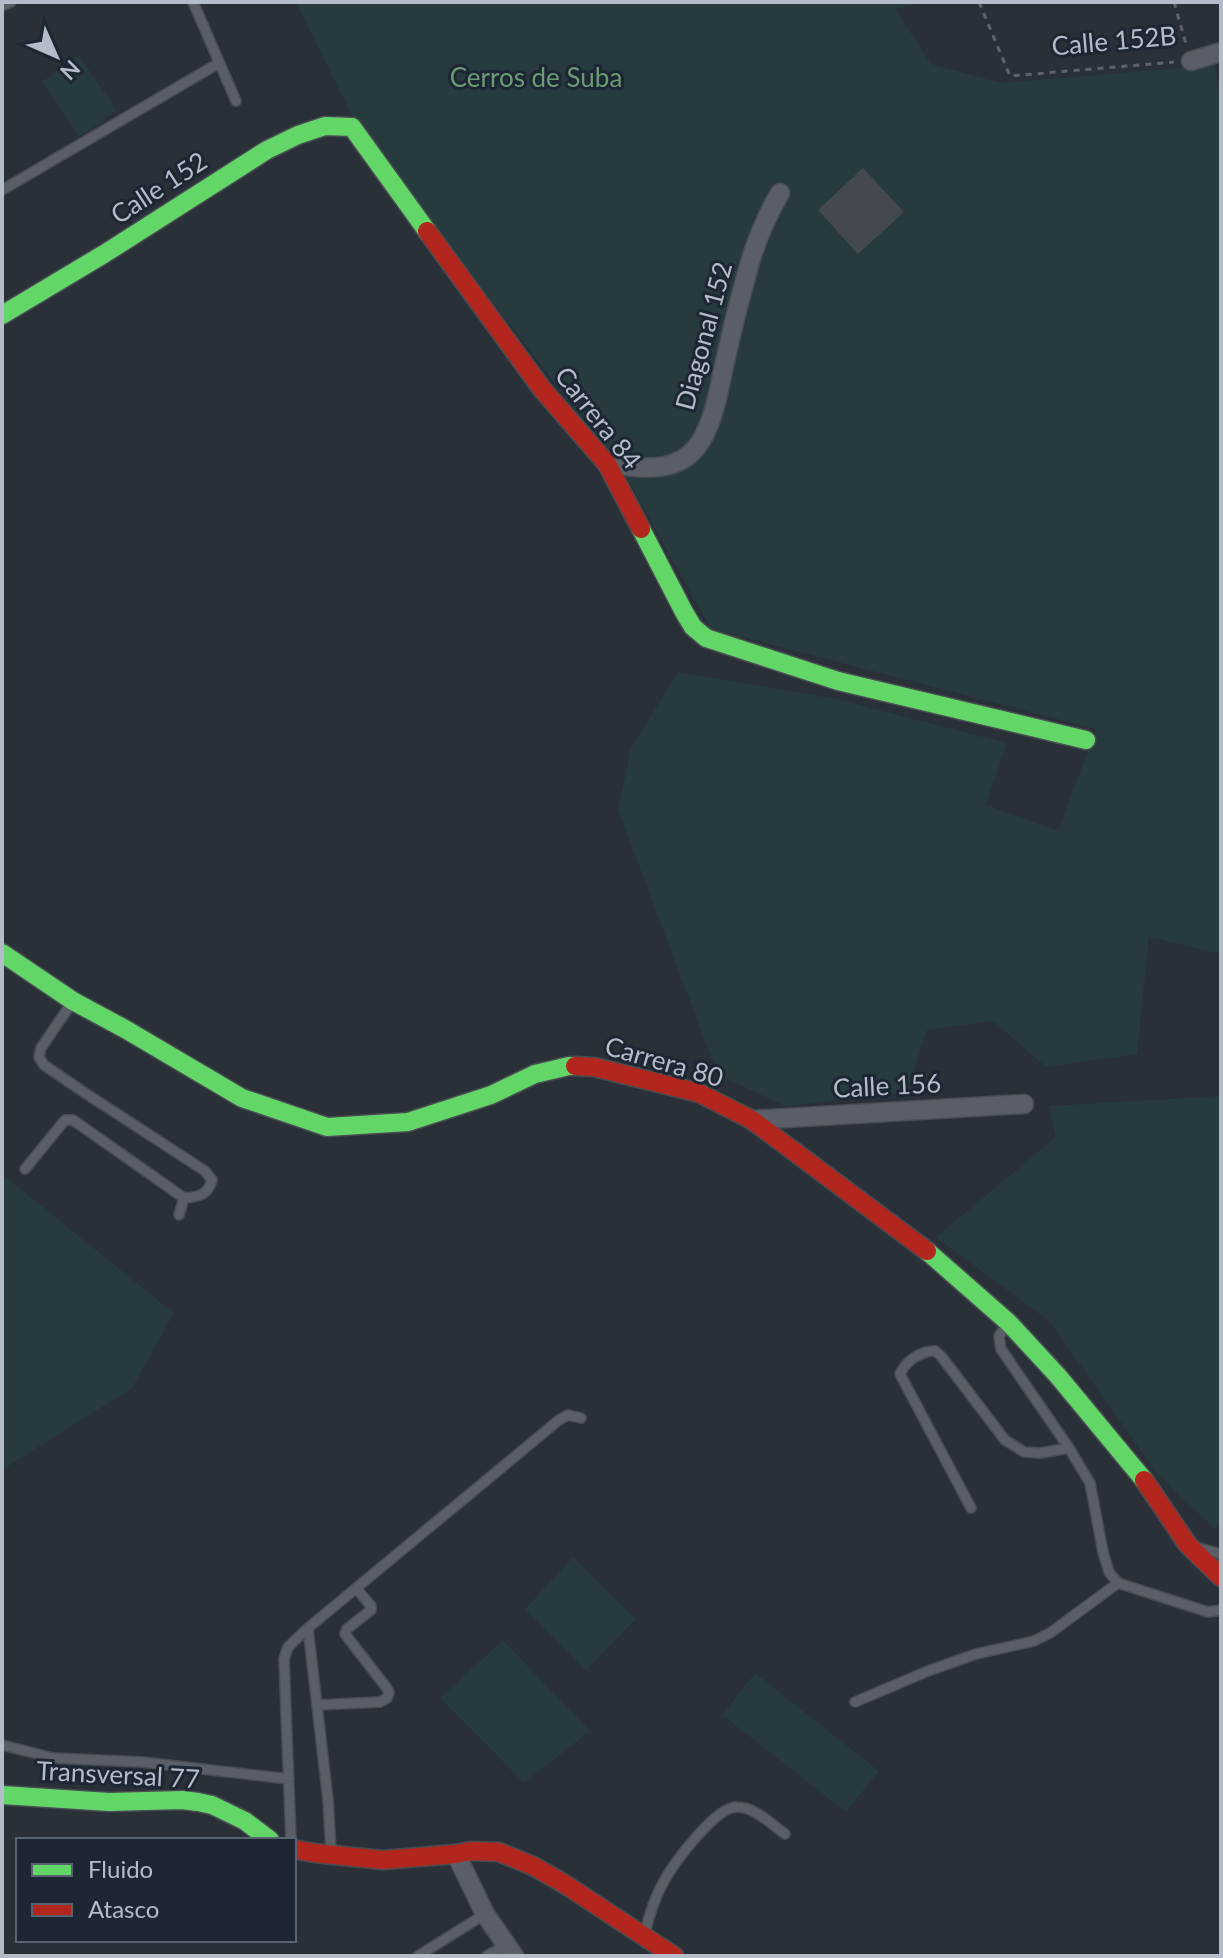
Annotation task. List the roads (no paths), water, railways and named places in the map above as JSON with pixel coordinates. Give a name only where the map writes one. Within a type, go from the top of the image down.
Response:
[{"type":"street","name":"Calle 152B","points":[[1191,61],[1221,52]]},
{"type":"street","name":"Calle 152","points":[[2,315],[267,150],[325,126],[352,127]]},
{"type":"street","name":"Carrera 84","points":[[352,127],[542,389],[607,464],[693,627],[706,638],[838,681],[1086,740]]},
{"type":"street","name":"Diagonal 152","points":[[607,464],[647,469],[671,464],[690,455],[700,442],[712,418],[747,270],[780,193]]},
{"type":"street","name":"Carrera 80","points":[[2,953],[73,1001],[242,1098],[327,1127],[408,1122],[491,1095],[535,1074],[569,1066],[594,1067],[699,1093],[752,1120],[929,1252],[1009,1323],[1058,1376],[1145,1481],[1188,1545],[1221,1577]]},
{"type":"street","name":"Calle 156","points":[[752,1120],[1024,1104]]},
{"type":"street","name":"Transversal 77","points":[[2,1795],[109,1802],[198,1802],[212,1805],[245,1821],[267,1838]]},
{"type":"street","points":[[296,1849],[383,1860],[487,1850],[513,1857],[533,1866],[674,1956]]},
{"type":"street","points":[[456,1854],[485,1914],[510,1950]]},
{"type":"lane","points":[[2,6],[11,2]]},
{"type":"lane","points":[[193,2],[236,101]]},
{"type":"lane","points":[[2,190],[219,63]]},
{"type":"lane","points":[[25,1169],[68,1119],[184,1198],[199,1197],[209,1189],[212,1180],[205,1171],[44,1065],[39,1057],[41,1048],[73,1001]]},
{"type":"lane","points":[[179,1215],[184,1198]]},
{"type":"lane","points":[[1009,1323],[999,1336],[1001,1349],[1090,1483],[1109,1572],[1118,1583],[1208,1612],[1221,1610]]},
{"type":"lane","points":[[971,1508],[900,1374],[904,1365],[925,1351],[935,1351],[941,1356],[1005,1440],[1024,1452],[1041,1453],[1069,1448]]},
{"type":"lane","points":[[291,1838],[284,1659],[288,1647],[559,1420],[568,1415],[581,1418]]},
{"type":"lane","points":[[1188,1545],[1221,1554]]},
{"type":"lane","points":[[855,1702],[976,1654],[1034,1641],[1050,1633],[1118,1583]]},
{"type":"lane","points":[[317,1705],[380,1702],[387,1698],[389,1692],[345,1634],[371,1610],[356,1588]]},
{"type":"lane","points":[[308,1628],[328,1800],[331,1855]]},
{"type":"lane","points":[[2,1745],[53,1758],[142,1762],[289,1779]]},
{"type":"lane","points":[[645,1937],[648,1916],[665,1879],[700,1832],[719,1813],[734,1806],[752,1810],[785,1834]]},
{"type":"lane","points":[[418,1956],[485,1914]]},
{"type":"lane","points":[[487,1956],[510,1950]]},
{"type":"park label","name":"Cerros de Suba","points":[[536,78]]}]
